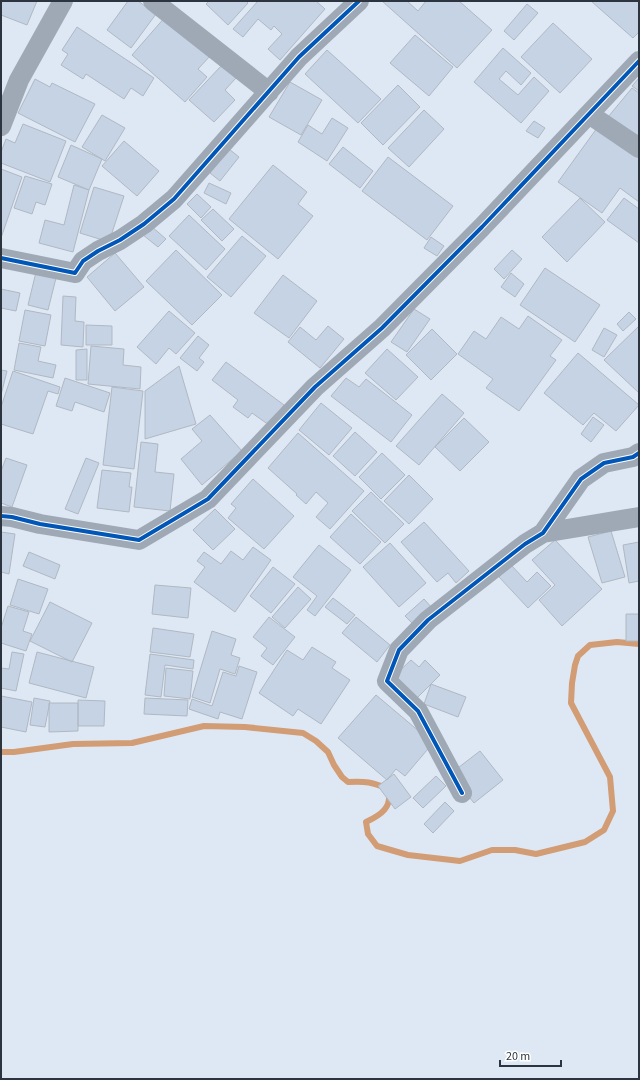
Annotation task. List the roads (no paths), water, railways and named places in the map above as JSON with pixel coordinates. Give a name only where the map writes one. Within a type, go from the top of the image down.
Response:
[{"type":"street","points":[[1,126],[20,80],[63,1]]},
{"type":"street","points":[[153,1],[269,92]]},
{"type":"street","points":[[1,258],[75,273],[83,261],[98,251],[120,240],[144,224],[174,199],[299,57],[359,1]]},
{"type":"street","points":[[1,516],[139,540],[208,499],[315,388],[382,328],[482,227],[639,61]]},
{"type":"street","points":[[589,114],[639,148]]},
{"type":"street","points":[[462,793],[418,711],[387,681],[400,650],[428,620],[518,549],[543,533],[581,479],[604,463],[634,457],[639,453]]},
{"type":"street","points":[[543,533],[639,517]]},
{"type":"waterway","points":[[1,752],[14,752],[73,744],[132,743],[204,726],[245,727],[303,733],[316,741],[328,752],[334,765],[342,777],[348,782],[369,782],[388,789],[389,801],[387,806],[381,813],[366,822],[368,834],[377,846],[408,855],[460,861],[492,850],[515,850],[536,854],[585,842],[604,830],[613,811],[610,777],[571,703],[575,665],[578,656],[590,645],[617,642],[639,644]]}]
